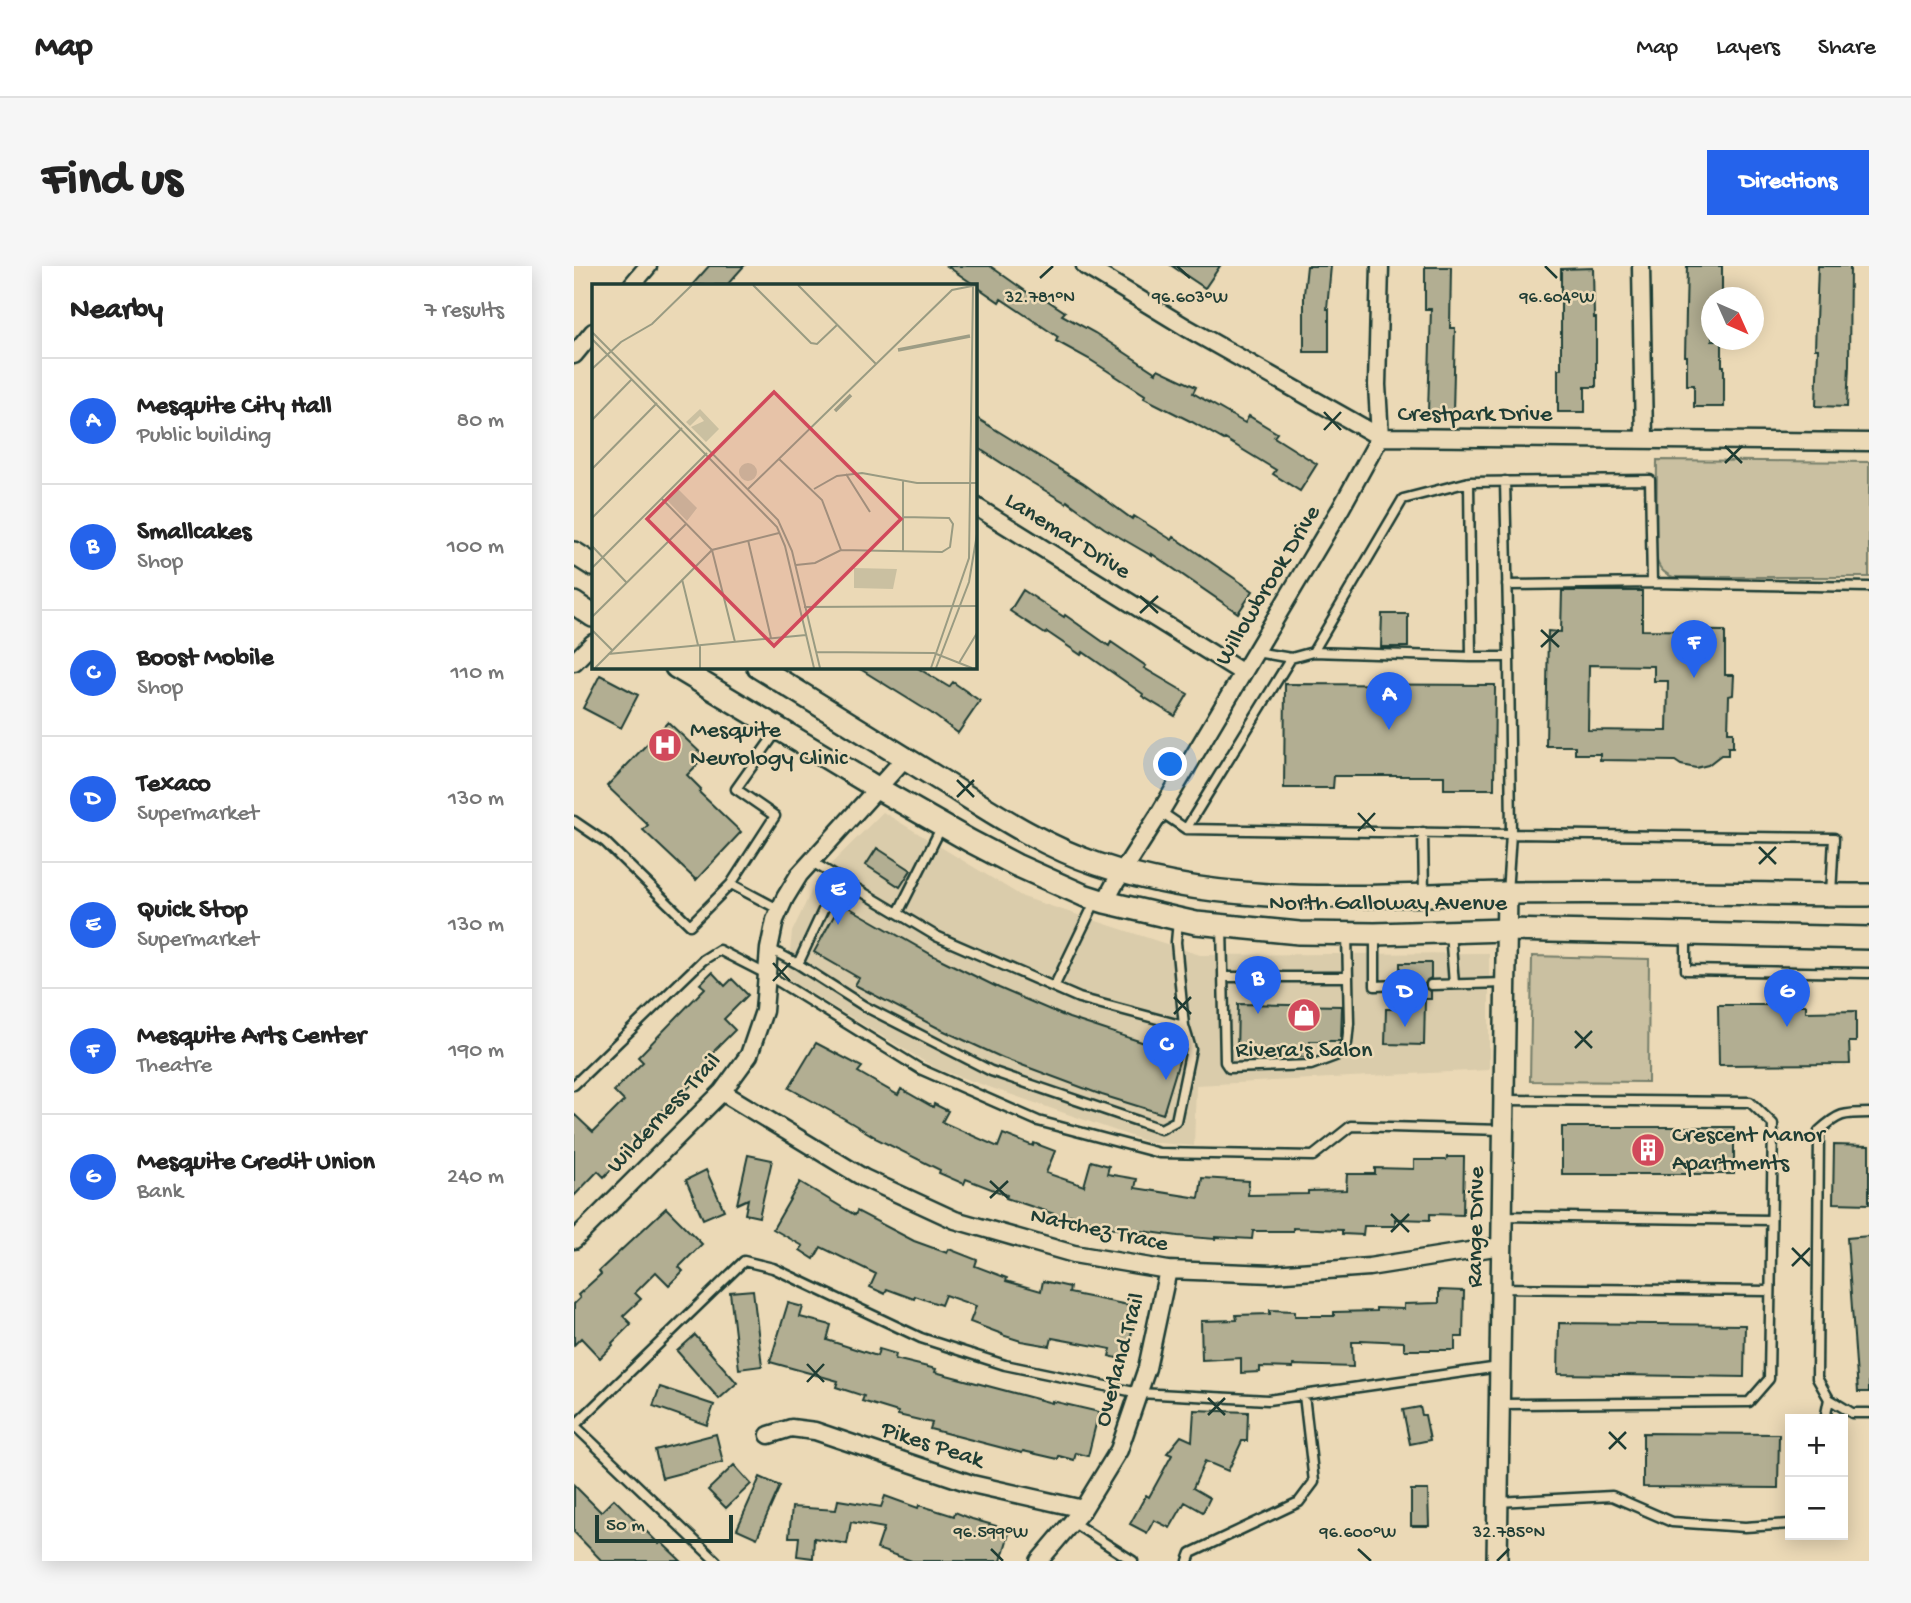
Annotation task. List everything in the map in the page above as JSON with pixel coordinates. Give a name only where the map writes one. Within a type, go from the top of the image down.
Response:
[{"type":"main road","points":[[574,553],[592,564]]},
{"type":"main road","points":[[574,603],[592,614]]},
{"type":"main road","name":"North Galloway Avenue","points":[[679,668],[942,826],[1016,865],[1101,901],[1178,919],[1299,933],[1375,934],[1506,930],[1869,938]]},
{"type":"main road","name":"North Galloway Avenue","points":[[760,668],[1024,831],[1098,865],[1165,882],[1219,891],[1322,896],[1507,893],[1869,895]]},
{"type":"street","points":[[633,284],[648,266]]},
{"type":"street","name":"Crestpark Drive","points":[[1085,266],[1187,328],[1380,437],[1869,442]]},
{"type":"street","points":[[1380,266],[1377,385],[1380,437]]},
{"type":"street","points":[[1641,266],[1644,439]]},
{"type":"street","points":[[574,355],[592,333]]},
{"type":"street","name":"Willowbrook Drive","points":[[1101,901],[1161,811],[1341,508],[1380,437]]},
{"type":"street","name":"Lanemar Drive","points":[[976,507],[1243,673]]},
{"type":"street","points":[[574,662],[592,644]]},
{"type":"street","name":"Wilderness Trail","points":[[574,1240],[722,1092],[749,1055],[764,1010],[769,948],[779,910],[799,876],[905,758]]},
{"type":"street","name":"Range Drive","points":[[1497,1561],[1507,893]]},
{"type":"street","name":"Natchez Trace","points":[[722,1092],[864,1178],[955,1220],[1074,1254],[1168,1270],[1286,1273],[1369,1267],[1501,1246]]},
{"type":"street","name":"Overland Trail","points":[[1039,1561],[1083,1509],[1119,1450],[1147,1368],[1168,1270]]},
{"type":"street","name":"Pikes Peak","points":[[769,1435],[791,1428],[815,1432],[972,1484],[1083,1509]]},
{"type":"lane","points":[[1313,652],[1403,499],[1469,482],[1650,480],[1652,583]]},
{"type":"lane","points":[[1505,481],[1511,834],[1507,893]]},
{"type":"lane","points":[[1469,482],[1471,657]]},
{"type":"lane","points":[[1507,585],[1652,583],[1869,587]]},
{"type":"lane","points":[[1256,652],[1290,658],[1313,652],[1509,657]]},
{"type":"lane","points":[[1186,829],[1290,658]]},
{"type":"lane","points":[[574,821],[605,842],[690,925],[731,884],[775,816],[736,789],[779,729]]},
{"type":"lane","points":[[1161,811],[1186,829],[1834,838],[1831,895]]},
{"type":"lane","points":[[898,913],[942,826]]},
{"type":"lane","points":[[1423,832],[1424,894]]},
{"type":"lane","points":[[812,862],[936,936],[1079,998],[1184,1026]]},
{"type":"lane","points":[[798,964],[838,878]]},
{"type":"lane","points":[[731,884],[779,910]]},
{"type":"lane","points":[[1054,987],[1101,901]]},
{"type":"lane","points":[[769,948],[864,1006],[991,1071],[1161,1129],[1176,1121],[1191,1049],[1184,1026],[1176,942],[1178,919]]},
{"type":"lane","points":[[1222,926],[1225,1062],[1229,1068],[1311,1065],[1338,1055],[1348,1044],[1347,934]]},
{"type":"lane","points":[[1450,932],[1454,984]]},
{"type":"lane","points":[[1375,934],[1376,985],[1400,985]]},
{"type":"lane","points":[[1686,934],[1686,970],[1869,972]]},
{"type":"lane","points":[[574,1085],[703,960],[719,950],[768,975],[920,1069],[1038,1121],[1159,1153],[1313,1156],[1351,1126],[1503,1130]]},
{"type":"lane","points":[[1223,977],[1348,977]]},
{"type":"lane","points":[[1430,985],[1505,983]]},
{"type":"lane","points":[[1499,1404],[1749,1402],[1769,1379],[1773,1124],[1750,1102],[1503,1100]]},
{"type":"lane","points":[[1869,1113],[1835,1116],[1819,1130],[1817,1377],[1829,1399],[1852,1413],[1869,1413]]},
{"type":"lane","points":[[1501,1216],[1771,1220]]},
{"type":"lane","points":[[716,1561],[574,1425],[744,1261],[773,1268],[921,1338],[1005,1365],[1139,1393],[1268,1400],[1499,1367]]},
{"type":"lane","points":[[1500,1288],[1770,1291]]},
{"type":"lane","points":[[1188,1561],[1191,1553],[1299,1502],[1314,1482],[1304,1395]]},
{"type":"lane","points":[[1826,1414],[1829,1399]]},
{"type":"lane","points":[[1498,1502],[1612,1496],[1672,1522],[1745,1527],[1785,1524]]},
{"type":"lane","points":[[1072,1522],[1133,1561]]},
{"type":"shaded area","points":[[1657,460],[1869,462],[1869,577],[1673,577],[1662,570],[1656,558]]},
{"type":"shaded area","points":[[883,812],[1023,897],[1200,955],[1489,953],[1489,1070],[1196,1085],[1194,1146],[1148,1142],[937,1069],[787,979],[792,932],[818,877]]},
{"type":"shaded area","points":[[1532,956],[1649,959],[1648,1082],[1530,1081]]},
{"type":"building","points":[[709,266],[744,266],[728,284],[693,284]]},
{"type":"building","points":[[947,266],[990,266],[1034,297],[1036,293],[1065,312],[1062,315],[1156,373],[1158,369],[1196,387],[1193,393],[1245,423],[1249,416],[1277,433],[1274,437],[1317,464],[1300,491],[1273,474],[1276,470],[1225,439],[1144,398],[1145,395],[1056,341],[1058,337],[1001,299],[999,302]]},
{"type":"building","points":[[1172,266],[1220,266],[1205,288]]},
{"type":"building","points":[[1307,266],[1331,266],[1327,309],[1329,352],[1304,352]]},
{"type":"building","points":[[1687,266],[1722,266],[1722,287],[1701,287],[1701,350],[1722,350],[1724,407],[1694,407],[1694,385],[1687,385]]},
{"type":"building","points":[[1818,266],[1850,266],[1847,407],[1816,406]]},
{"type":"building","points":[[1425,267],[1451,267],[1450,328],[1455,328],[1453,413],[1428,412],[1431,309],[1425,309]]},
{"type":"building","points":[[1593,268],[1596,387],[1585,387],[1585,412],[1558,412],[1561,269]]},
{"type":"building","points":[[976,418],[1084,484],[1132,519],[1134,516],[1172,540],[1174,537],[1253,591],[1238,613],[1152,554],[1104,528],[1067,501],[1066,503],[976,447]]},
{"type":"building","points":[[1023,590],[1109,646],[1111,642],[1146,666],[1144,668],[1188,694],[1175,716],[1142,696],[1143,694],[1083,652],[1081,655],[1010,611]]},
{"type":"building","points":[[1562,591],[1642,591],[1642,630],[1725,631],[1725,675],[1734,675],[1733,695],[1729,696],[1728,732],[1733,732],[1733,747],[1728,747],[1728,755],[1721,755],[1708,765],[1696,768],[1675,761],[1600,760],[1600,754],[1575,754],[1575,746],[1546,746],[1548,631],[1561,632]],"holes":[[[1589,665],[1654,666],[1654,681],[1668,681],[1667,731],[1588,730]]]},
{"type":"building","points":[[1382,614],[1408,614],[1408,647],[1381,647]]},
{"type":"building","points":[[859,668],[918,668],[949,687],[953,682],[980,701],[958,733]]},
{"type":"building","points":[[600,675],[638,695],[621,728],[583,708]]},
{"type":"building","points":[[1285,684],[1495,685],[1494,789],[1444,789],[1444,776],[1334,776],[1333,788],[1284,788]]},
{"type":"building","points":[[668,722],[705,757],[687,775],[701,789],[699,792],[741,832],[696,880],[643,830],[648,825],[607,786]]},
{"type":"building","points":[[877,848],[911,870],[900,887],[866,865]]},
{"type":"building","points":[[841,903],[934,956],[999,988],[1069,1018],[1181,1055],[1163,1114],[1102,1095],[1003,1058],[855,985],[859,978],[814,952]]},
{"type":"building","points":[[1400,963],[1431,963],[1431,978],[1425,984],[1426,989],[1431,991],[1431,999],[1425,999],[1424,1045],[1385,1044],[1386,1009],[1400,1009],[1400,992],[1406,985],[1400,978]]},
{"type":"building","points":[[712,972],[725,986],[732,979],[748,995],[724,1019],[735,1030],[710,1055],[716,1061],[641,1132],[643,1135],[604,1177],[598,1171],[574,1196],[574,1114],[593,1132],[624,1101],[614,1091],[643,1062],[638,1057],[705,988],[700,984]]},
{"type":"building","points":[[1238,1004],[1342,1006],[1341,1041],[1310,1041],[1310,1057],[1237,1055]]},
{"type":"building","points":[[1718,1005],[1806,1005],[1806,1012],[1856,1011],[1856,1042],[1849,1042],[1850,1064],[1719,1065]]},
{"type":"building","points":[[816,1043],[862,1067],[858,1072],[898,1095],[901,1089],[933,1107],[934,1104],[948,1111],[942,1122],[998,1147],[1003,1134],[1055,1151],[1046,1173],[1084,1186],[1091,1161],[1109,1166],[1107,1174],[1137,1179],[1135,1188],[1199,1198],[1202,1178],[1249,1181],[1248,1195],[1308,1194],[1308,1191],[1346,1190],[1347,1174],[1375,1174],[1375,1168],[1414,1169],[1414,1160],[1464,1157],[1463,1215],[1430,1214],[1430,1220],[1395,1219],[1395,1226],[1364,1226],[1363,1235],[1342,1234],[1342,1230],[1293,1228],[1293,1231],[1253,1231],[1252,1239],[1141,1233],[1070,1215],[1069,1219],[1006,1198],[1007,1195],[966,1179],[964,1184],[939,1173],[940,1170],[875,1138],[789,1088]]},
{"type":"building","name":"Crescent Manor Apartments","points":[[1562,1127],[1734,1127],[1734,1174],[1562,1174]]},
{"type":"building","points":[[1834,1145],[1869,1146],[1869,1204],[1833,1203]]},
{"type":"building","points":[[748,1155],[772,1160],[759,1217],[745,1214],[748,1199],[737,1204]]},
{"type":"building","points":[[706,1170],[724,1210],[703,1219],[686,1180]]},
{"type":"building","points":[[800,1182],[855,1215],[857,1211],[914,1241],[947,1253],[949,1249],[977,1260],[975,1266],[1007,1278],[1006,1281],[1041,1291],[1043,1281],[1070,1287],[1069,1293],[1138,1307],[1125,1360],[1109,1356],[1111,1349],[1052,1338],[1050,1346],[1002,1335],[970,1322],[976,1306],[945,1295],[941,1305],[887,1289],[885,1294],[870,1287],[876,1274],[821,1247],[814,1259],[800,1250],[803,1246],[773,1229]]},
{"type":"building","points":[[666,1208],[702,1244],[679,1267],[683,1271],[669,1285],[656,1272],[635,1293],[641,1299],[623,1316],[631,1324],[600,1358],[581,1338],[574,1345],[574,1304],[580,1298],[578,1295],[601,1274],[599,1271]]},
{"type":"building","points":[[1869,1236],[1869,1392],[1858,1392],[1847,1238]]},
{"type":"building","points":[[753,1290],[762,1366],[739,1369],[730,1292]]},
{"type":"building","points":[[1439,1290],[1464,1291],[1463,1337],[1455,1337],[1455,1350],[1404,1350],[1404,1342],[1361,1340],[1352,1342],[1353,1367],[1293,1365],[1293,1368],[1260,1367],[1260,1372],[1241,1373],[1241,1358],[1202,1360],[1201,1321],[1237,1320],[1236,1315],[1270,1314],[1270,1310],[1295,1311],[1295,1316],[1334,1316],[1334,1312],[1376,1311],[1376,1308],[1404,1309],[1404,1304],[1439,1303]]},
{"type":"building","points":[[788,1303],[803,1307],[800,1317],[831,1325],[827,1340],[877,1356],[879,1349],[896,1354],[895,1359],[936,1369],[935,1372],[1052,1403],[1099,1412],[1088,1456],[1076,1453],[1074,1460],[1023,1451],[1022,1453],[930,1429],[932,1423],[898,1415],[898,1412],[862,1401],[864,1396],[836,1387],[838,1381],[770,1362]]},
{"type":"building","points":[[1559,1323],[1745,1325],[1744,1377],[1558,1374]]},
{"type":"building","points":[[695,1335],[737,1383],[719,1399],[677,1351]]},
{"type":"building","points":[[660,1387],[714,1405],[707,1425],[653,1406]]},
{"type":"building","points":[[1420,1407],[1422,1415],[1425,1415],[1430,1440],[1410,1444],[1403,1410]]},
{"type":"building","points":[[1194,1410],[1248,1412],[1247,1441],[1242,1441],[1228,1471],[1205,1461],[1193,1488],[1210,1498],[1203,1512],[1185,1502],[1170,1528],[1154,1520],[1147,1533],[1130,1524],[1146,1495],[1149,1497],[1172,1455],[1167,1453],[1181,1436],[1192,1441]]},
{"type":"building","points":[[1643,1433],[1779,1434],[1778,1488],[1643,1487]]},
{"type":"building","points":[[716,1434],[723,1462],[662,1478],[655,1450]]},
{"type":"building","points":[[734,1465],[751,1484],[726,1508],[708,1490]]},
{"type":"building","points":[[760,1477],[780,1486],[757,1538],[737,1529]]},
{"type":"building","points":[[574,1485],[601,1512],[614,1499],[659,1544],[661,1542],[681,1561],[602,1561],[574,1532]]},
{"type":"building","points":[[1411,1490],[1428,1490],[1429,1526],[1411,1526]]},
{"type":"building","points":[[885,1496],[918,1508],[919,1505],[954,1516],[955,1512],[1010,1530],[1001,1561],[912,1561],[877,1549],[884,1528],[851,1522],[847,1544],[814,1538],[813,1558],[797,1556],[799,1537],[789,1537],[792,1507],[836,1510],[838,1500],[881,1507]]},
{"type":"place","name":"Mesquite Arts Center","points":[[1694,678]]},
{"type":"place","name":"Mesquite City Hall","points":[[1389,730]]},
{"type":"place","name":"Mesquite Neurology Clinic","points":[[665,745]]},
{"type":"place","name":"Quick Stop","points":[[838,925]]},
{"type":"place","name":"Smallcakes","points":[[1258,1014]]},
{"type":"place","name":"Rivera's Salon","points":[[1304,1015]]},
{"type":"place","name":"Texaco","points":[[1405,1027]]},
{"type":"place","name":"Mesquite Credit Union","points":[[1787,1027]]},
{"type":"place","name":"Boost Mobile","points":[[1166,1080]]},
{"type":"place","name":"Crescent Manor Apartments","points":[[1648,1150]]}]
